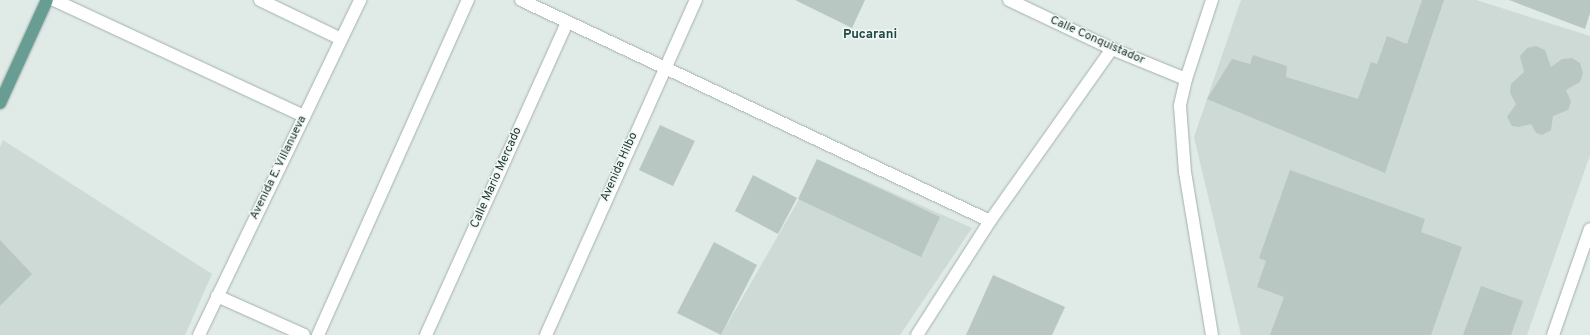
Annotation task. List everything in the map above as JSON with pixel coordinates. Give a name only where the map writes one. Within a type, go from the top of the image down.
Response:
[{"type":"main road","points":[[0,103],[47,0]]},
{"type":"street","points":[[54,0],[304,116]]},
{"type":"street","points":[[260,0],[341,39]]},
{"type":"street","name":"Avenida E. Villanueva","points":[[199,335],[360,0]]},
{"type":"street","points":[[318,335],[468,0]]},
{"type":"street","points":[[521,0],[990,221]]},
{"type":"street","name":"Avenida Hilbo","points":[[546,335],[664,67],[696,0]]},
{"type":"street","name":"Calle Conquistador","points":[[1009,0],[1112,50],[1186,79]]},
{"type":"street","points":[[1212,0],[1186,79],[1180,106],[1180,139],[1212,335]]},
{"type":"street","name":"Calle Mario Mercado","points":[[426,335],[567,22]]},
{"type":"street","points":[[918,335],[990,221],[1112,50]]},
{"type":"street","points":[[1553,335],[1586,254],[1590,229]]},
{"type":"street","points":[[218,296],[304,335]]},
{"type":"shaded area","points":[[1241,0],[1476,0],[1590,36],[1590,155],[1527,335],[1241,335],[1194,137]]},
{"type":"shaded area","points":[[3,140],[212,274],[185,335],[0,335],[0,147]]},
{"type":"shaded area","points":[[821,161],[972,228],[900,335],[721,335]]},
{"type":"building","points":[[795,0],[865,0],[852,28]]},
{"type":"building","points":[[1422,0],[1444,0],[1385,173],[1207,99],[1232,59],[1250,64],[1253,55],[1287,66],[1286,77],[1358,99],[1371,62],[1377,64],[1387,36],[1407,44]]},
{"type":"building","points":[[1509,0],[1590,0],[1590,13],[1585,29]]},
{"type":"building","points":[[1536,46],[1545,50],[1551,67],[1562,59],[1572,58],[1580,63],[1583,73],[1580,82],[1566,90],[1571,102],[1568,110],[1553,116],[1551,130],[1542,135],[1536,133],[1531,124],[1519,127],[1512,126],[1507,117],[1516,104],[1510,93],[1511,84],[1524,72],[1520,56],[1527,48]]},
{"type":"building","points":[[660,125],[695,141],[673,186],[639,170]]},
{"type":"building","points":[[817,159],[940,217],[921,257],[798,199]]},
{"type":"building","points":[[1290,170],[1425,219],[1421,232],[1462,247],[1431,335],[1270,335],[1284,297],[1257,287],[1266,261],[1259,258]]},
{"type":"building","points":[[753,175],[797,198],[778,234],[735,211]]},
{"type":"building","points":[[0,240],[32,274],[0,306]]},
{"type":"building","points":[[714,242],[757,265],[721,335],[677,313]]},
{"type":"building","points":[[993,275],[1065,307],[1052,335],[966,335]]},
{"type":"building","points":[[1481,286],[1523,301],[1511,335],[1463,335]]},
{"type":"district","name":"Pucarani","points":[[870,35]]}]
